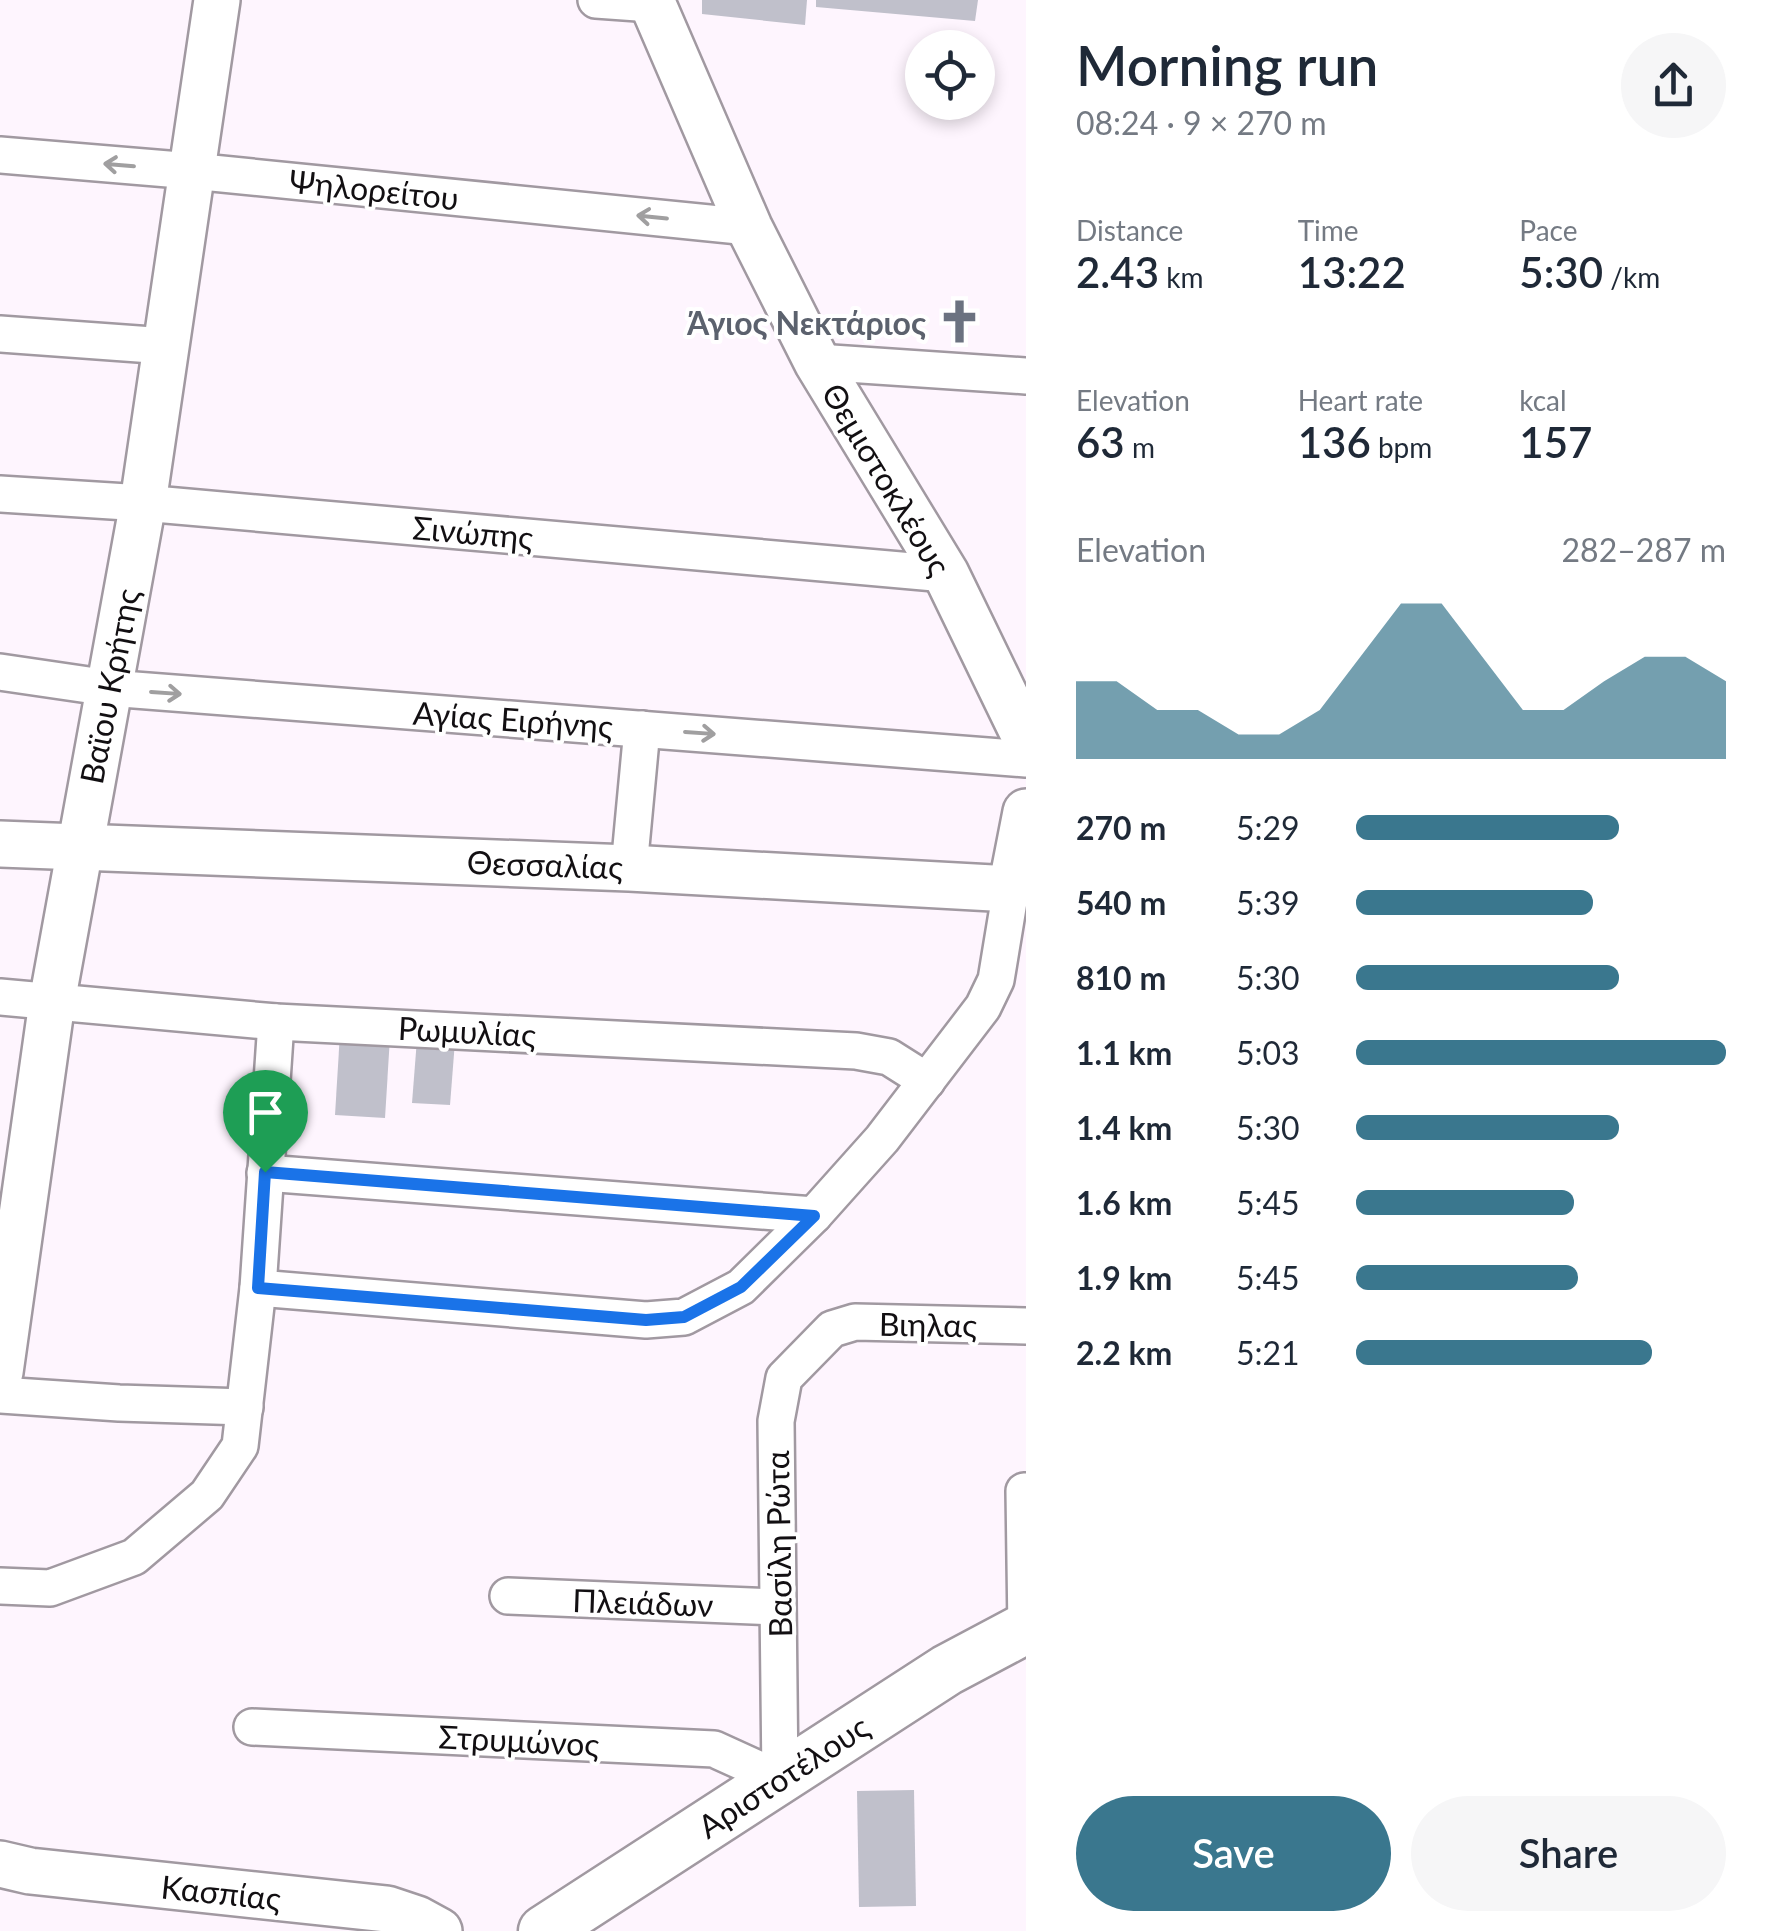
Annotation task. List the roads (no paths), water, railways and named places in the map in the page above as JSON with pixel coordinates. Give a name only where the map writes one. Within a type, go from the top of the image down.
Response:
[{"type":"main road","name":"Αριστοτέλους","points":[[544,1931],[947,1670],[1026,1629]]},
{"type":"street","name":"Βαϊου Κρήτης","points":[[0,1372],[52,1002],[143,503],[217,0]]},
{"type":"street","points":[[596,0],[652,2]]},
{"type":"street","name":"Θεμιστοκλέους","points":[[652,2],[748,226],[817,362],[946,574],[1026,738]]},
{"type":"street","name":"Ψηλορείτου","points":[[0,156],[748,226]]},
{"type":"street","points":[[0,334],[166,346]]},
{"type":"street","points":[[817,362],[1026,376]]},
{"type":"street","name":"Σινώπης","points":[[0,494],[143,503],[946,574]]},
{"type":"street","name":"Αγίας Ειρήνης","points":[[0,672],[109,688],[1026,759]]},
{"type":"street","points":[[629,868],[642,728]]},
{"type":"street","points":[[258,1288],[646,1320],[684,1317],[741,1287],[814,1216],[882,1140],[983,1007],[996,980],[1026,812]]},
{"type":"street","name":"Θεσσαλίας","points":[[0,844],[629,868],[1011,889]]},
{"type":"street","name":"Ρωμυλίας","points":[[0,998],[276,1022],[856,1050],[889,1057],[927,1081]]},
{"type":"street","points":[[0,1586],[50,1588],[134,1557],[207,1495],[240,1446],[258,1288],[276,1022]]},
{"type":"street","points":[[265,1172],[814,1216]]},
{"type":"street","name":"Βιηλας","points":[[832,1329],[855,1322],[1026,1326]]},
{"type":"street","name":"Βασίλη Ρώτα","points":[[780,1779],[776,1421],[784,1378],[832,1329]]},
{"type":"street","points":[[0,1395],[245,1407]]},
{"type":"street","points":[[1024,1490],[1026,1629]]},
{"type":"street","name":"Πλειάδων","points":[[508,1596],[778,1607]]},
{"type":"street","name":"Στρυμώνος","points":[[252,1727],[714,1750],[780,1779]]},
{"type":"street","name":"Κασπίας","points":[[0,1864],[30,1872],[387,1909],[417,1918],[439,1931]]},
{"type":"place","name":"Άγιος Νεκτάριος","points":[[959,322]]}]
